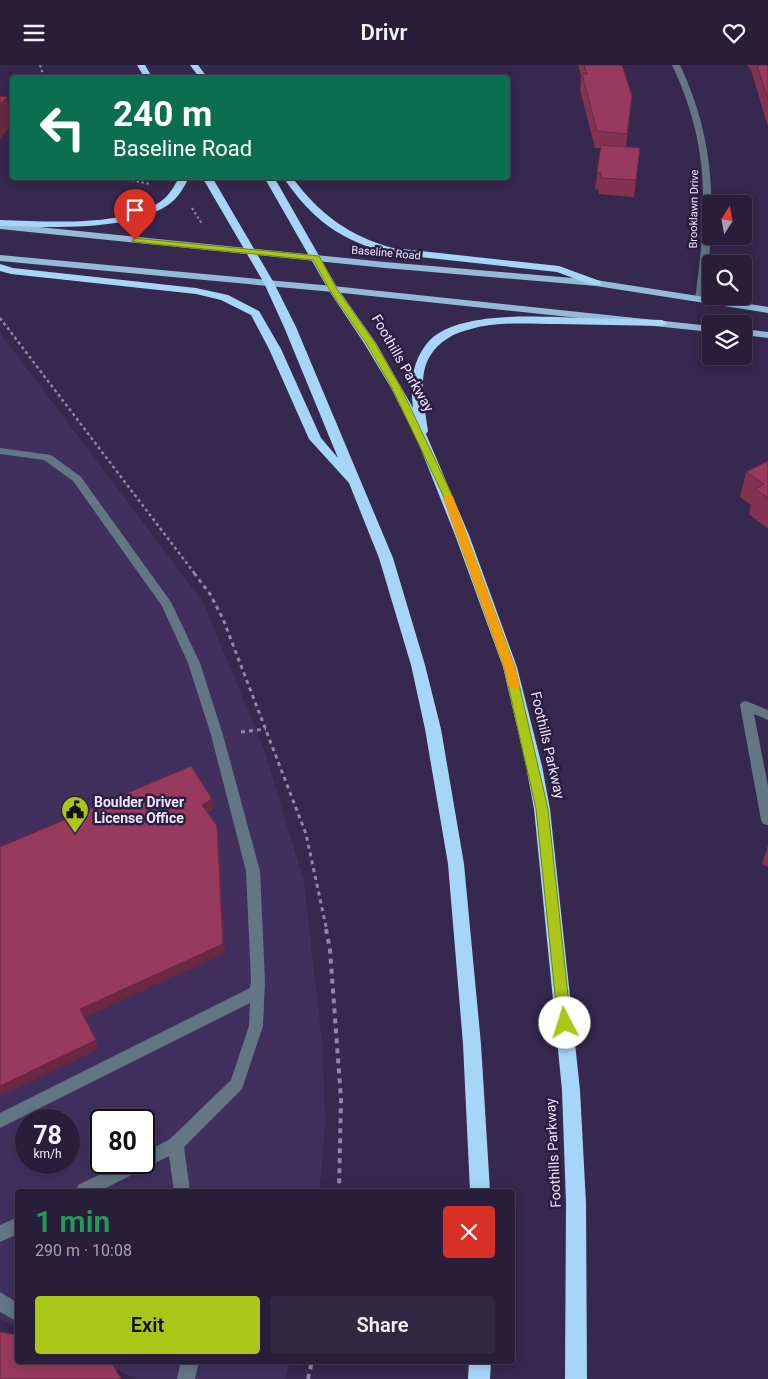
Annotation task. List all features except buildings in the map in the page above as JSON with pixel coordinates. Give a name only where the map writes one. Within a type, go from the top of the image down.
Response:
[{"type":"highway","points":[[0,225],[50,224],[122,218],[145,212],[162,204],[175,194],[182,180]]},
{"type":"highway","points":[[209,180],[269,283],[360,490],[386,558],[418,665],[433,729],[456,863],[464,934],[479,1148],[480,1189]]},
{"type":"highway","name":"Foothills Parkway","points":[[271,180],[333,289],[370,343],[424,442],[450,501],[510,667],[542,809],[571,1090],[576,1203],[576,1379]]},
{"type":"highway","points":[[289,180],[300,196],[326,222],[343,233],[374,246],[392,251],[558,269],[596,283]]},
{"type":"highway","points":[[0,267],[11,271],[196,291],[224,297],[244,305],[255,313],[275,349],[315,439],[360,490]]},
{"type":"highway","points":[[424,442],[417,386],[420,368],[425,355],[432,345],[457,329],[480,323],[507,320],[662,323]]},
{"type":"highway","points":[[479,1379],[480,1364]]},
{"type":"main road","name":"Baseline Road","points":[[0,225],[251,252],[596,283],[768,310]]},
{"type":"main road","points":[[0,258],[333,289],[702,328]]},
{"type":"main road","points":[[752,333],[768,335]]},
{"type":"street","name":"Brooklawn Drive","points":[[676,65],[688,87],[700,123],[708,175],[707,238],[700,299]]},
{"type":"street","points":[[0,451],[47,457],[77,479],[167,605],[197,673],[217,735],[254,871],[256,1026],[237,1083],[176,1144],[155,1155]]},
{"type":"street","points":[[768,715],[746,705],[768,820]]},
{"type":"street","points":[[0,1121],[257,992]]},
{"type":"street","points":[[176,1144],[182,1189]]},
{"type":"street","points":[[88,1189],[118,1174]]},
{"type":"street","points":[[0,1234],[15,1226]]},
{"type":"street","points":[[0,1301],[15,1312]]},
{"type":"street","points":[[186,1379],[189,1364]]},
{"type":"path","points":[[308,1379],[311,1364]]},
{"type":"shaded area","points":[[0,333],[203,602],[264,749],[304,882],[323,1051],[325,1126],[319,1189],[15,1189],[15,1326],[0,1319]]},
{"type":"shaded area","points":[[104,1364],[289,1364],[285,1379],[137,1379]]},
{"type":"slow traffic","points":[[448,497],[510,667],[514,685]]},
{"type":"place","name":"Boulder Driver License Office","points":[[75,834]]},
{"type":"route","points":[[135,240],[316,258],[333,289],[370,343],[396,388],[424,442],[446,493],[510,667],[534,766],[542,809],[565,1023]]}]
